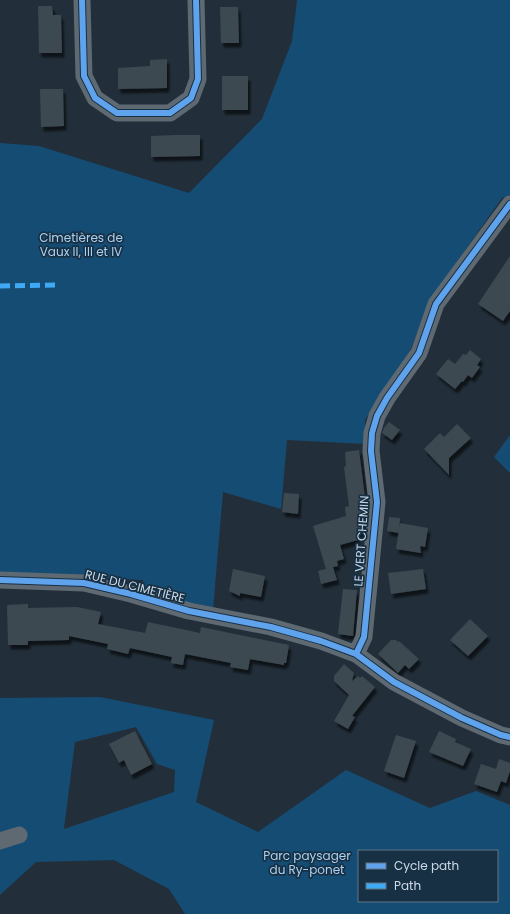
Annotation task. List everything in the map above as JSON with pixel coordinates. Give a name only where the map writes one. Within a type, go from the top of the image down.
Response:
[{"type":"street","points":[[82,0],[84,76],[95,98],[117,113],[170,113],[191,98],[198,79],[196,0]]},
{"type":"street","name":"LE VERT CHEMIN","points":[[356,654],[364,637],[377,502],[371,451],[372,433],[377,416],[387,398],[419,353],[436,304],[510,204]]},
{"type":"street","name":"RUE DU CIMETIÈRE","points":[[0,580],[84,583],[131,594],[189,612],[271,627],[321,641],[356,654],[394,682],[462,718],[501,735],[510,737]]},
{"type":"street","points":[[0,841],[19,834]]},
{"type":"green space","name":"Cimetières de Vaux II, III et IV","points":[[297,0],[510,0],[510,195],[502,198],[430,300],[410,351],[365,420],[366,444],[287,440],[281,509],[223,492],[213,610],[145,596],[143,580],[0,572],[0,143],[39,146],[189,193],[262,119],[292,41]]},
{"type":"green space","points":[[510,435],[510,473],[494,457]]},
{"type":"green space","name":"Parc paysager du Ry-ponet","points":[[100,697],[214,720],[196,802],[258,832],[346,770],[430,808],[476,791],[510,805],[510,914],[185,914],[169,889],[114,860],[36,862],[0,895],[0,698]],"holes":[[[136,727],[157,764],[175,770],[174,792],[64,829],[75,742]]]},
{"type":"building","points":[[38,6],[52,6],[53,15],[61,15],[62,53],[39,53]]},
{"type":"building","points":[[220,7],[238,7],[239,43],[221,43]]},
{"type":"building","points":[[167,59],[167,88],[118,89],[118,68],[150,66],[150,60]]},
{"type":"building","points":[[222,76],[248,76],[248,110],[222,110]]},
{"type":"building","points":[[40,89],[63,89],[64,126],[41,127]]},
{"type":"building","points":[[200,135],[200,156],[151,157],[151,136]]},
{"type":"building","points":[[510,256],[510,311],[503,321],[478,304]]},
{"type":"building","points":[[470,350],[481,359],[477,365],[480,367],[472,378],[468,375],[455,389],[436,374],[448,359],[455,364],[463,354],[466,355]]},
{"type":"building","points":[[389,422],[400,430],[392,440],[382,433]]},
{"type":"building","points":[[457,424],[471,438],[449,458],[449,475],[424,449],[440,433],[444,437]]},
{"type":"building","points":[[359,450],[366,505],[363,532],[356,534],[358,540],[340,545],[344,559],[337,561],[338,566],[333,567],[337,580],[321,584],[318,571],[326,569],[313,526],[346,516],[345,507],[349,506],[344,467],[346,466],[345,452]]},
{"type":"building","points":[[284,493],[299,494],[298,514],[282,512]]},
{"type":"building","points":[[389,517],[400,518],[399,533],[387,531]]},
{"type":"building","points":[[400,523],[428,528],[425,547],[420,546],[421,553],[396,549]]},
{"type":"building","points":[[233,569],[265,576],[261,597],[240,593],[240,596],[229,591]]},
{"type":"building","points":[[423,569],[426,589],[391,594],[388,573]]},
{"type":"building","points":[[343,589],[357,590],[353,636],[338,634]]},
{"type":"building","points":[[28,604],[28,608],[77,607],[101,612],[98,624],[145,633],[148,622],[200,633],[201,627],[289,645],[286,663],[284,663],[284,665],[250,659],[248,670],[230,667],[231,663],[185,654],[183,665],[171,663],[172,657],[130,648],[128,654],[107,649],[108,644],[69,636],[69,640],[28,641],[28,645],[8,645],[7,605]]},
{"type":"building","points":[[470,619],[488,636],[468,656],[450,640]]},
{"type":"building","points":[[391,640],[399,641],[419,659],[409,669],[405,665],[398,673],[378,654]]},
{"type":"building","points":[[344,664],[354,673],[352,681],[358,676],[360,678],[362,676],[375,687],[352,716],[355,717],[348,729],[334,721],[349,695],[334,681],[334,676]]},
{"type":"building","points":[[135,731],[152,764],[131,775],[124,760],[119,763],[109,744]]},
{"type":"building","points":[[439,731],[456,739],[455,742],[471,749],[463,766],[429,752]]},
{"type":"building","points":[[396,735],[416,741],[404,778],[384,771]]},
{"type":"building","points":[[499,759],[510,763],[510,771],[506,783],[501,781],[497,792],[474,784],[481,764],[496,769]]},
{"type":"marked path","points":[[0,286],[60,285]]},
{"type":"cycle path","points":[[82,0],[84,76],[95,98],[117,113],[170,113],[191,98],[198,79],[196,0]]},
{"type":"cycle path","points":[[356,654],[364,637],[377,502],[371,451],[372,433],[377,416],[387,398],[419,353],[436,304],[510,204]]},
{"type":"cycle path","points":[[0,580],[84,583],[131,594],[189,611],[271,627],[321,641],[356,654],[394,682],[462,718],[501,735],[510,737]]}]
